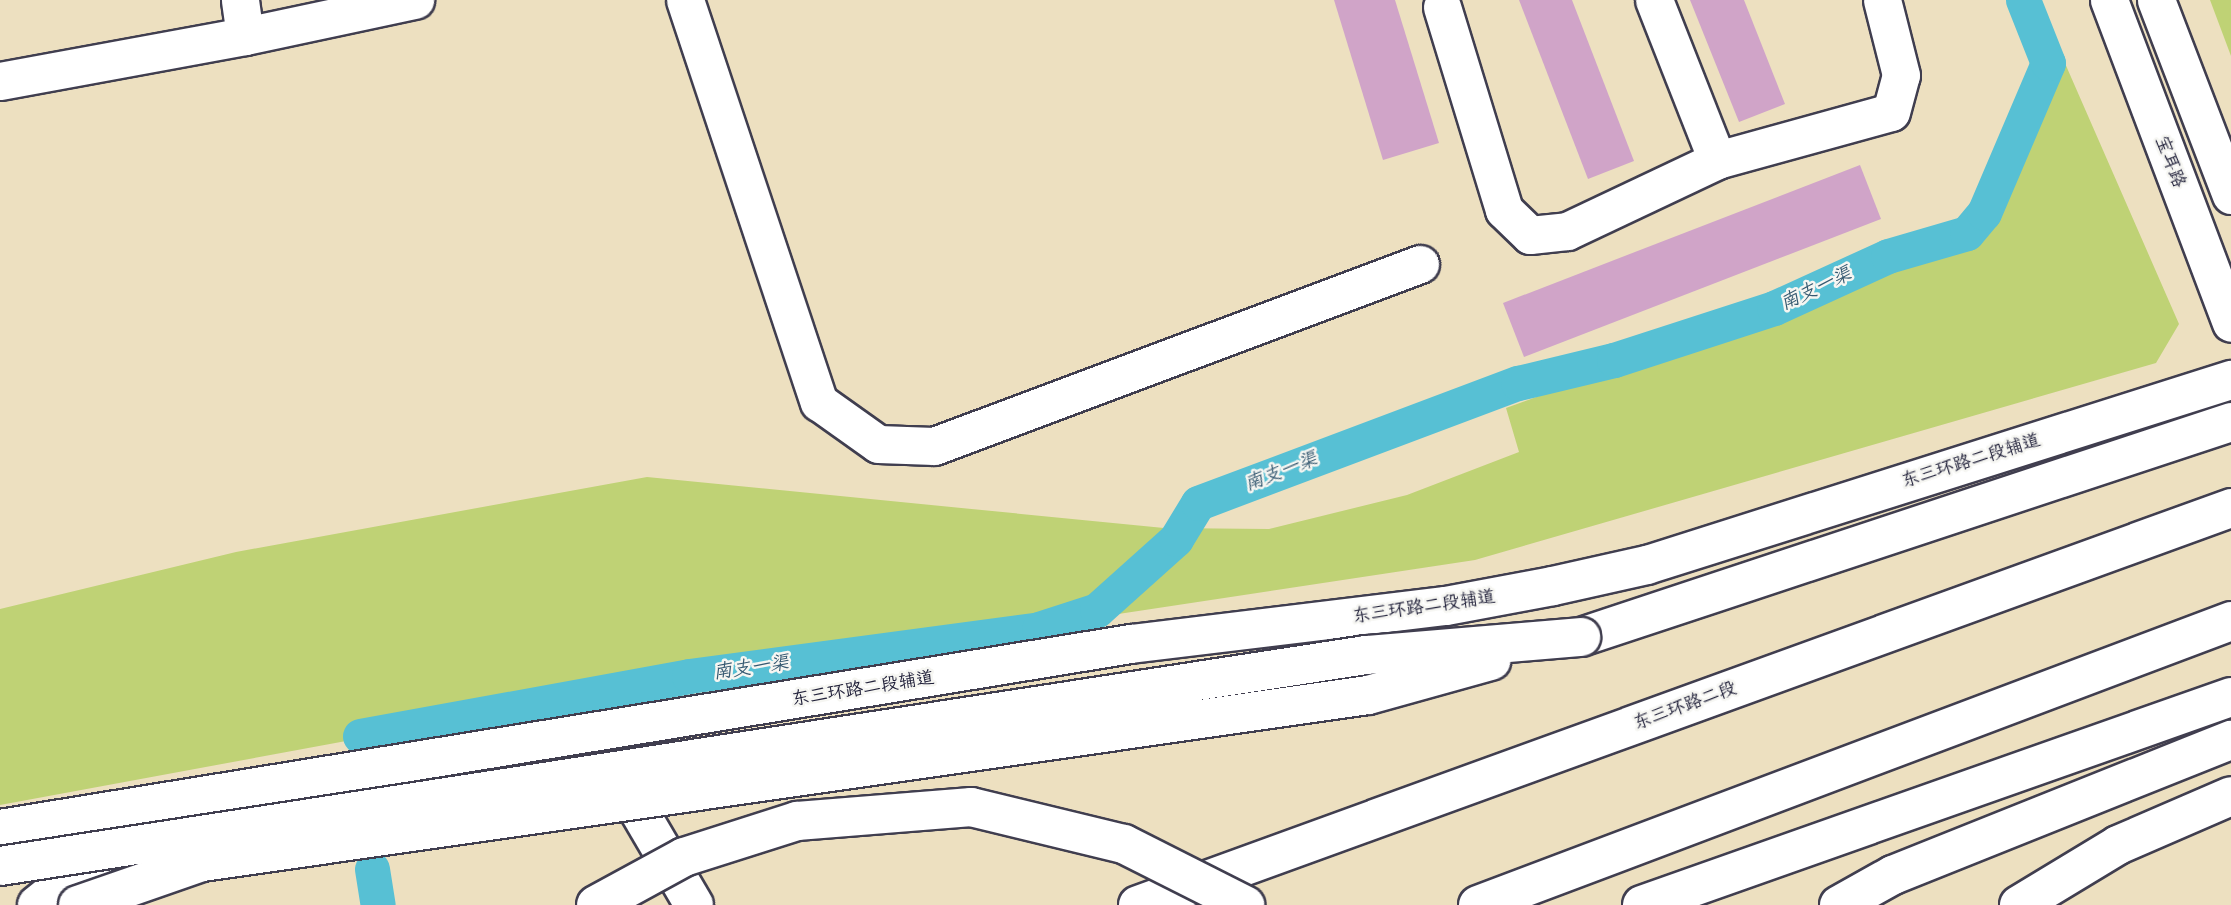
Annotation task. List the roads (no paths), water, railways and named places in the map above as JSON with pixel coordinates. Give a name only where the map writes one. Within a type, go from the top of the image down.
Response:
[{"type":"main road","name":"东三环路二段辅道","points":[[0,829],[1131,644],[1446,606],[1553,586],[1647,565],[2231,380]]},
{"type":"main road","points":[[78,905],[202,862],[1368,695],[1581,636],[2231,422]]},
{"type":"main road","name":"东三环路二段","points":[[1138,905],[2231,508]]},
{"type":"main road","points":[[1478,905],[2231,621]]},
{"type":"main road","points":[[0,866],[1366,654],[1581,636]]},
{"type":"main road","points":[[1642,905],[2231,696]]},
{"type":"main road","points":[[594,733],[694,905]]},
{"type":"main road","points":[[1839,905],[1893,875],[2231,740]]},
{"type":"main road","points":[[2019,905],[2118,845],[2231,796]]},
{"type":"main road","points":[[37,905],[167,802]]},
{"type":"main road","points":[[596,905],[684,857],[797,821],[971,807],[1124,844],[1245,905]]},
{"type":"street","points":[[240,0],[245,36]]},
{"type":"street","points":[[0,81],[245,36],[415,0]]},
{"type":"street","points":[[685,0],[819,402],[878,444],[934,446],[1420,264]]},
{"type":"street","points":[[1654,0],[1717,160]]},
{"type":"street","points":[[1443,7],[1504,210],[1530,235],[1567,231],[1717,160],[1891,112],[1902,75],[1882,0]]},
{"type":"street","name":"宝耳路","points":[[2109,0],[2231,323]]},
{"type":"street","points":[[2156,0],[2231,195]]},
{"type":"waterway","name":"南支一渠","points":[[360,736],[689,676],[1039,629],[1097,610],[1176,539],[1198,503],[1518,383],[1614,360],[1774,308],[1888,256],[1967,233],[1984,213],[2048,63],[2023,0]]},
{"type":"waterway","name":"南支一渠","points":[[372,869],[378,905]]}]
